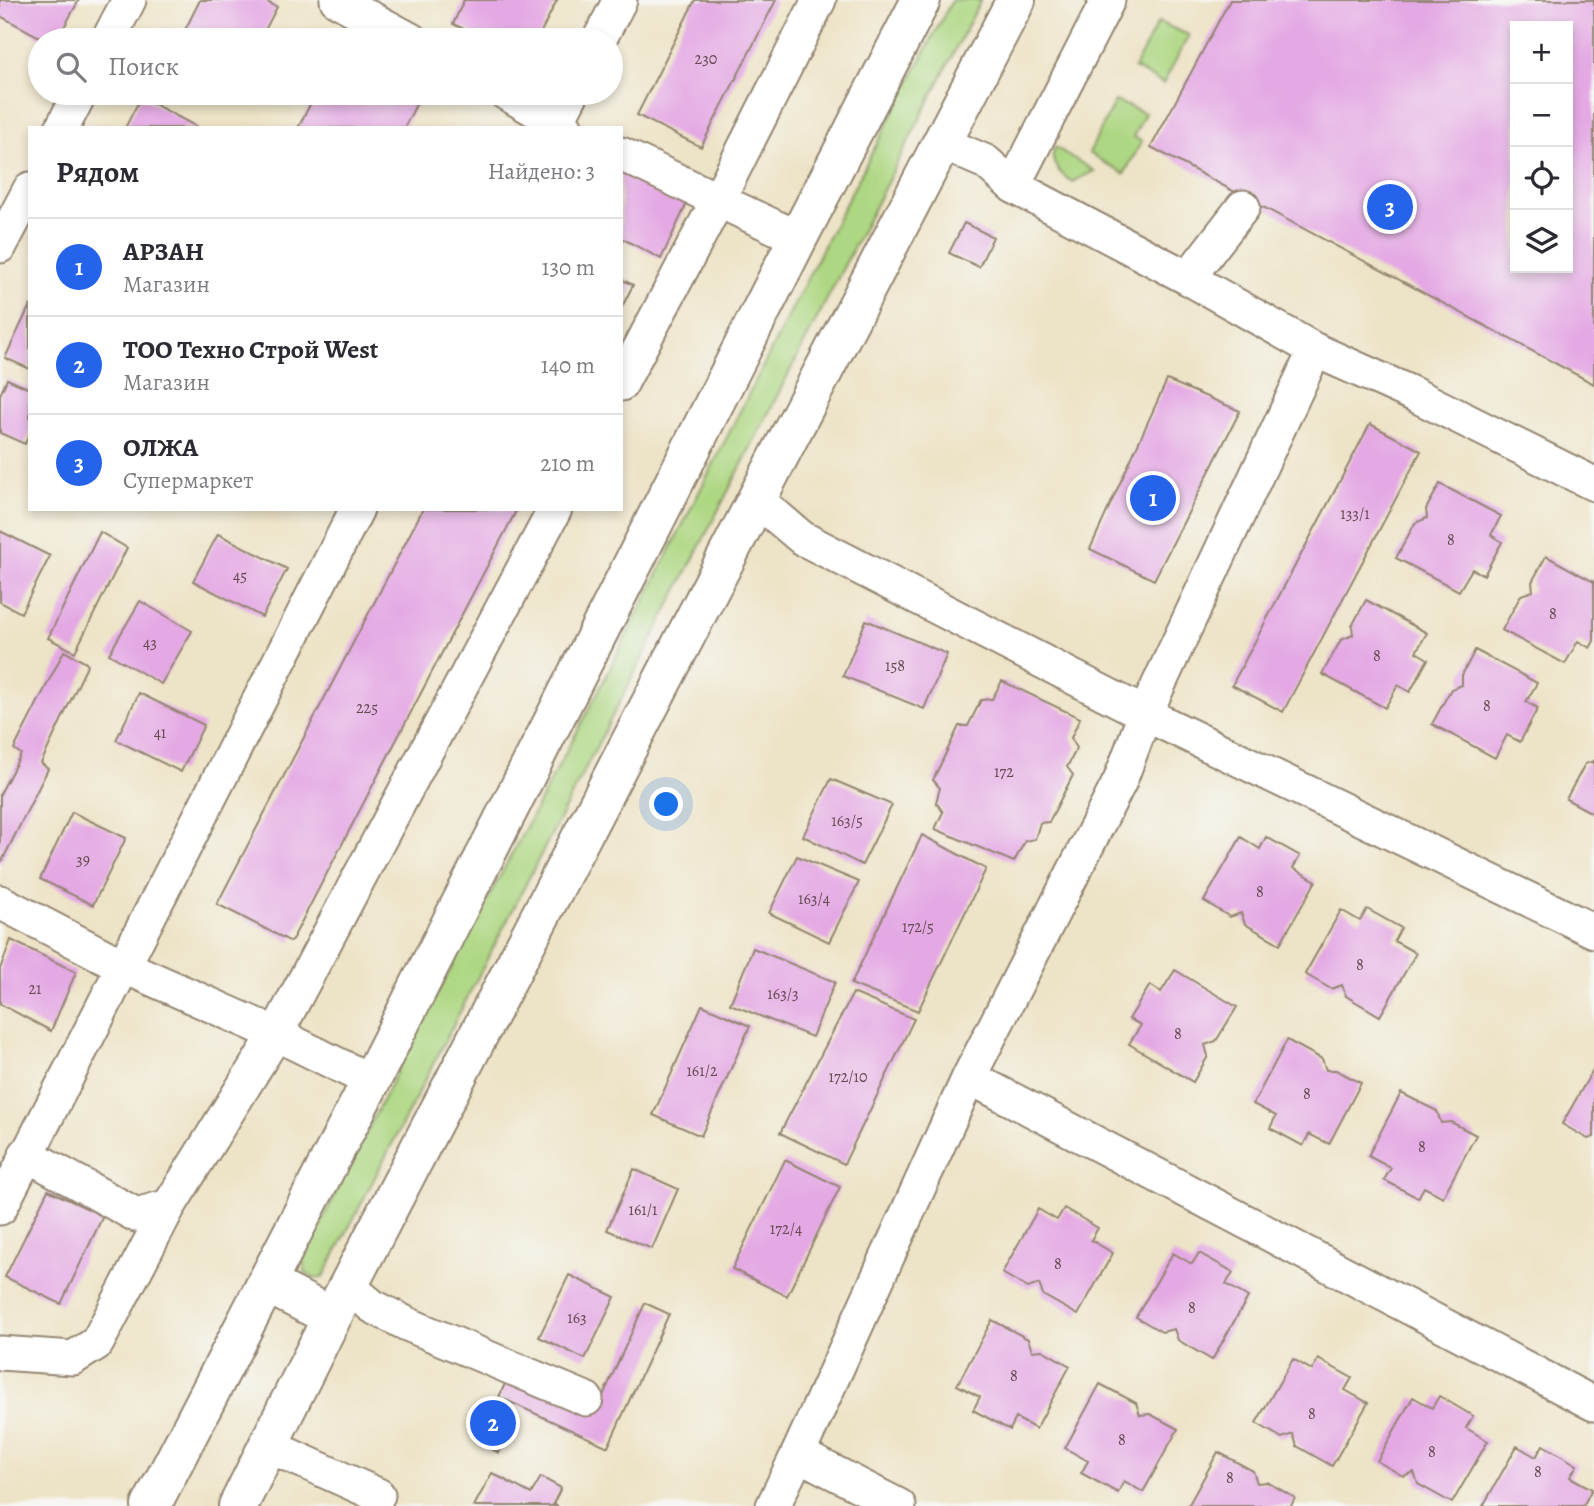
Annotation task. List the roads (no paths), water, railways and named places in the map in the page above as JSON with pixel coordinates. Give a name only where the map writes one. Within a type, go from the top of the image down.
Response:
[{"type":"main road","points":[[151,1506],[371,1081],[921,0]]},
{"type":"main road","points":[[238,1506],[340,1302],[1016,0]]},
{"type":"main road","points":[[266,1283],[340,1302]]},
{"type":"street","points":[[114,28],[129,0]]},
{"type":"street","points":[[337,0],[389,28]]},
{"type":"street","points":[[605,28],[620,0]]},
{"type":"street","points":[[623,380],[719,200],[818,0]]},
{"type":"street","points":[[1013,186],[1108,0]]},
{"type":"street","points":[[63,126],[74,105]]},
{"type":"street","points":[[525,105],[559,126],[567,105]]},
{"type":"street","points":[[942,143],[986,162],[1013,186],[1188,278],[1315,350],[1590,472]]},
{"type":"street","points":[[623,155],[798,238]]},
{"type":"street","points":[[0,246],[28,194]]},
{"type":"street","points":[[1188,278],[1243,207]]},
{"type":"street","points":[[773,1506],[969,1077],[1120,781],[1145,714],[1315,350]]},
{"type":"street","points":[[756,499],[802,538],[1145,714],[1594,931]]},
{"type":"street","points":[[0,1208],[357,511]]},
{"type":"street","points":[[0,1353],[73,1358],[97,1343],[169,1206],[276,1034],[554,511]]},
{"type":"street","points":[[0,902],[122,966],[276,1034],[371,1081]]},
{"type":"street","points":[[969,1077],[1594,1404]]},
{"type":"street","points":[[26,1154],[135,1215],[169,1206]]},
{"type":"street","points":[[340,1302],[372,1307],[586,1399]]},
{"type":"street","points":[[269,1446],[378,1495]]},
{"type":"street","points":[[798,1454],[899,1506]]},
{"type":"place","name":"ОЛЖА","points":[[1390,207]]},
{"type":"place","name":"АРЗАН","points":[[1153,498]]},
{"type":"place","name":"ТОО Техно Строй West","points":[[493,1423]]}]
